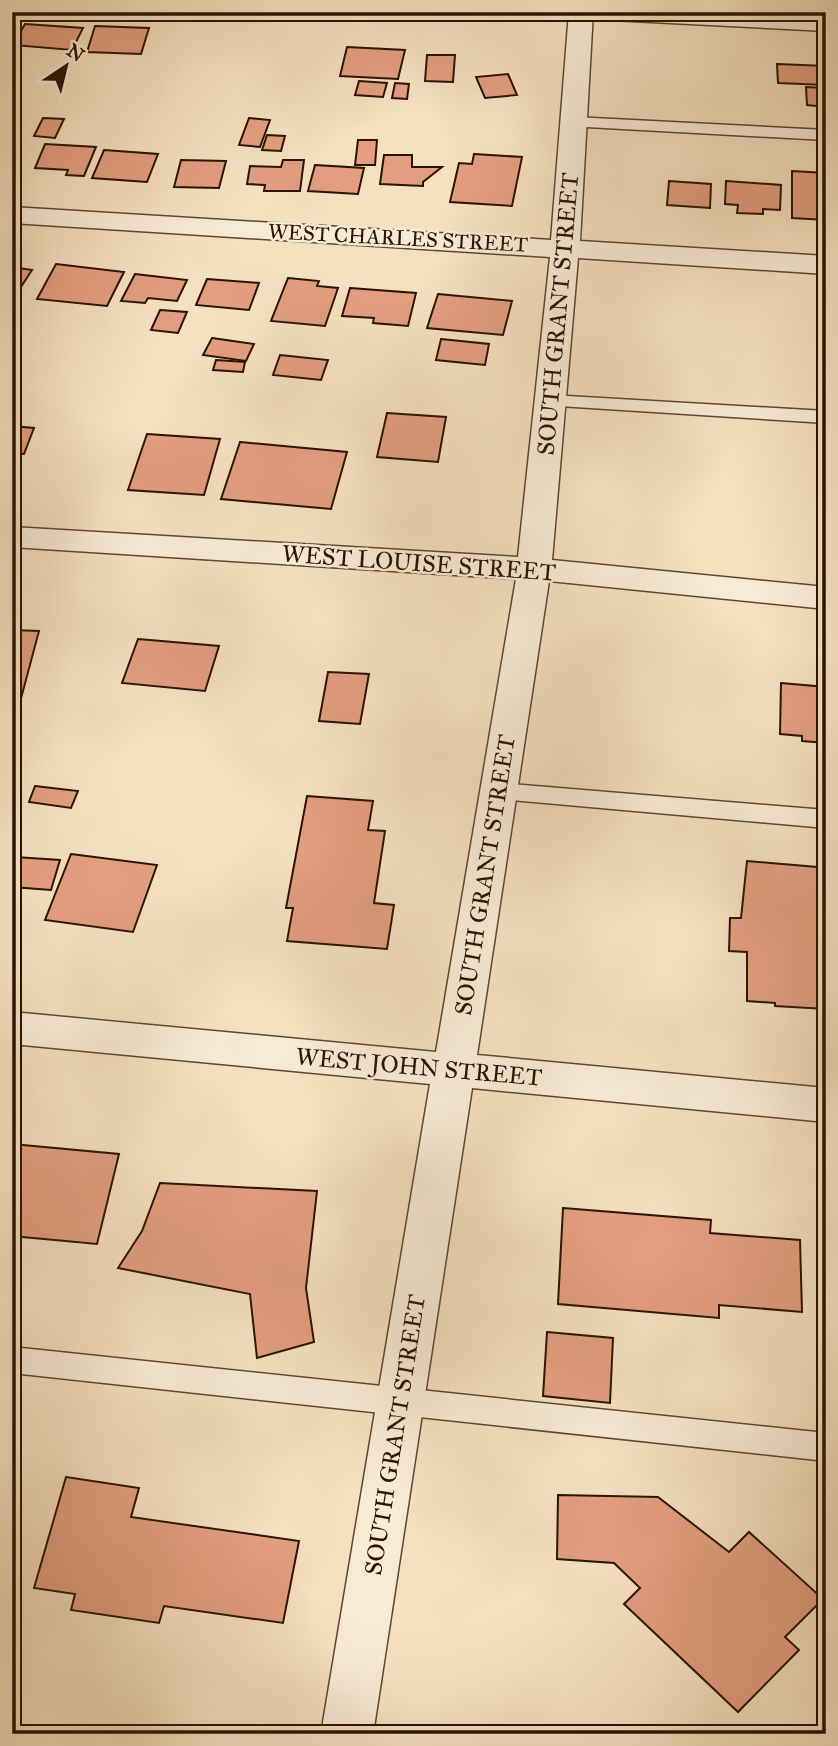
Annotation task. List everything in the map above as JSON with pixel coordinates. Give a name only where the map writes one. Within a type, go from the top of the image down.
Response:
[{"type":"street","name":"SOUTH GRANT STREET","points":[[347,1734],[534,569],[565,249],[581,12]]},
{"type":"street","points":[[591,12],[826,24]]},
{"type":"street","name":"WEST CHARLES STREET","points":[[12,215],[826,265]]},
{"type":"street","name":"WEST LOUISE STREET","points":[[12,537],[534,569],[826,598]]},
{"type":"street","name":"WEST JOHN STREET","points":[[12,1028],[826,1105]]},
{"type":"lane","points":[[574,121],[826,135]]},
{"type":"lane","points":[[550,401],[826,417]]},
{"type":"lane","points":[[499,790],[826,819]]},
{"type":"lane","points":[[12,1360],[826,1447]]},
{"type":"building","points":[[25,24],[83,28],[72,50],[13,45]]},
{"type":"building","points":[[95,26],[149,28],[141,54],[87,52]]},
{"type":"building","points":[[347,47],[405,50],[398,79],[340,76]]},
{"type":"building","points":[[427,55],[455,55],[453,82],[425,81]]},
{"type":"building","points":[[777,64],[826,66],[826,85],[778,83]]},
{"type":"building","points":[[508,74],[517,95],[485,98],[476,77]]},
{"type":"building","points":[[359,81],[387,83],[383,97],[355,95]]},
{"type":"building","points":[[395,83],[409,84],[407,99],[392,98]]},
{"type":"building","points":[[806,87],[826,88],[826,107],[807,105]]},
{"type":"building","points":[[43,118],[64,119],[55,138],[34,136]]},
{"type":"building","points":[[249,118],[270,120],[260,147],[239,145]]},
{"type":"building","points":[[267,135],[285,136],[281,151],[262,150]]},
{"type":"building","points":[[358,140],[377,140],[375,165],[355,165]]},
{"type":"building","points":[[45,144],[96,147],[84,176],[66,175],[68,170],[35,168]]},
{"type":"building","points":[[104,150],[158,154],[147,182],[92,178]]},
{"type":"building","points":[[474,154],[522,157],[512,206],[450,202],[459,163],[472,164]]},
{"type":"building","points":[[384,155],[412,155],[412,167],[442,167],[423,182],[423,186],[380,184]]},
{"type":"building","points":[[181,160],[226,161],[219,188],[174,187]]},
{"type":"building","points":[[283,160],[304,160],[300,191],[264,191],[265,185],[247,184],[250,166],[281,167]]},
{"type":"building","points":[[315,165],[364,168],[358,194],[308,191]]},
{"type":"building","points":[[792,171],[826,173],[826,220],[792,218]]},
{"type":"building","points":[[669,181],[711,184],[710,208],[667,205]]},
{"type":"building","points":[[726,181],[781,185],[780,210],[763,209],[763,214],[737,213],[738,205],[725,204]]},
{"type":"building","points":[[56,264],[124,272],[107,306],[37,299]]},
{"type":"building","points":[[12,267],[32,270],[15,296],[12,295]]},
{"type":"building","points":[[135,274],[187,280],[177,301],[148,298],[145,303],[121,301]]},
{"type":"building","points":[[288,278],[319,281],[317,286],[338,288],[325,326],[271,321]]},
{"type":"building","points":[[207,279],[259,283],[249,310],[196,305]]},
{"type":"building","points":[[350,288],[416,293],[408,326],[373,323],[374,318],[342,316]]},
{"type":"building","points":[[438,294],[512,301],[503,335],[427,328]]},
{"type":"building","points":[[160,310],[187,312],[178,333],[151,330]]},
{"type":"building","points":[[212,338],[254,344],[246,361],[203,355]]},
{"type":"building","points":[[441,339],[489,344],[485,365],[436,360]]},
{"type":"building","points":[[280,355],[328,360],[321,380],[273,375]]},
{"type":"building","points":[[216,360],[245,362],[243,372],[213,370]]},
{"type":"building","points":[[387,413],[446,417],[438,462],[377,457]]},
{"type":"building","points":[[12,426],[34,428],[24,454],[12,453]]},
{"type":"building","points":[[147,434],[220,439],[204,495],[128,490]]},
{"type":"building","points":[[240,442],[347,452],[331,509],[221,499]]},
{"type":"building","points":[[12,630],[39,631],[19,706],[12,705]]},
{"type":"building","points":[[138,639],[219,646],[205,691],[122,683]]},
{"type":"building","points":[[328,672],[369,674],[360,724],[319,721]]},
{"type":"building","points":[[781,683],[826,687],[826,743],[802,741],[802,736],[780,734]]},
{"type":"building","points":[[35,786],[78,791],[71,808],[29,802]]},
{"type":"building","points":[[307,796],[373,801],[368,830],[385,831],[374,903],[394,905],[387,949],[287,941],[293,908],[286,908]]},
{"type":"building","points":[[71,854],[157,865],[133,932],[45,920]]},
{"type":"building","points":[[15,857],[60,860],[51,890],[12,887]]},
{"type":"building","points":[[747,861],[817,867],[818,901],[826,901],[826,1009],[775,1006],[775,1003],[747,1001],[747,952],[729,951],[730,918],[741,918]]},
{"type":"building","points":[[12,1144],[119,1154],[97,1244],[12,1236]]},
{"type":"building","points":[[160,1183],[317,1191],[306,1288],[314,1342],[257,1358],[250,1294],[118,1268],[142,1231]]},
{"type":"building","points":[[563,1208],[711,1220],[710,1233],[800,1240],[802,1312],[719,1305],[719,1318],[558,1304]]},
{"type":"building","points":[[547,1332],[613,1338],[610,1403],[543,1396]]},
{"type":"building","points":[[66,1477],[139,1488],[131,1517],[299,1541],[283,1623],[164,1606],[159,1623],[71,1610],[75,1594],[34,1588]]},
{"type":"building","points":[[558,1495],[658,1497],[729,1552],[749,1532],[823,1599],[785,1637],[799,1650],[738,1712],[624,1604],[640,1588],[614,1563],[557,1559]]}]
